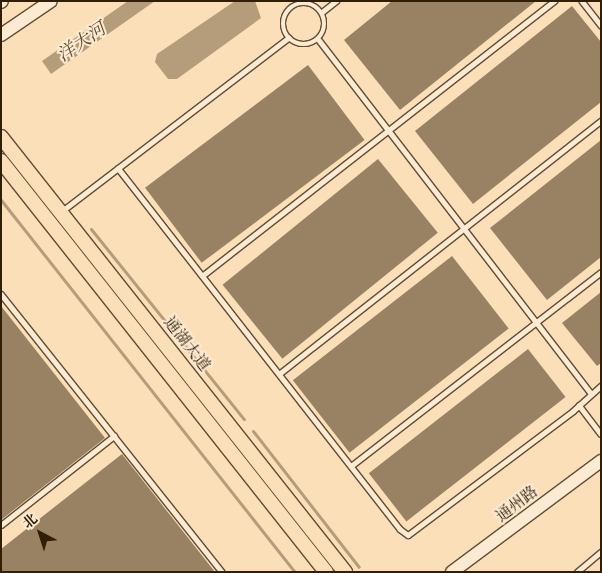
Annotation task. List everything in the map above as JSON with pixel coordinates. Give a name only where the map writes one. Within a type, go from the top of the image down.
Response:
[{"type":"main road","name":"通湖大道","points":[[1,138],[55,217],[326,572]]},
{"type":"main road","name":"通湖大道","points":[[1,161],[55,217],[345,572]]},
{"type":"street","points":[[1,35],[51,1]]},
{"type":"street","name":"通州路","points":[[452,572],[601,461]]},
{"type":"lane","points":[[322,12],[336,1]]},
{"type":"lane","points":[[202,276],[554,1]]},
{"type":"lane","points":[[582,1],[601,25]]},
{"type":"lane","points":[[307,3],[322,12],[325,28],[318,40],[299,45],[288,38],[283,24],[293,6],[307,3]]},
{"type":"lane","points":[[55,217],[288,38]]},
{"type":"lane","points":[[318,40],[591,393]]},
{"type":"lane","points":[[279,374],[601,121]]},
{"type":"lane","points":[[118,168],[400,529],[408,535],[579,405],[601,386]]},
{"type":"lane","points":[[351,466],[601,272]]},
{"type":"lane","points":[[1,294],[222,572]]},
{"type":"lane","points":[[579,405],[601,434]]},
{"type":"lane","points":[[1,525],[114,436]]},
{"type":"lane","points":[[577,572],[601,552]]},
{"type":"water","name":"洋大河","points":[[128,1],[155,1],[51,74],[42,61]]},
{"type":"water","points":[[235,1],[255,1],[261,18],[177,79],[168,79],[155,62],[157,54]]},
{"type":"building","points":[[392,1],[536,1],[400,110],[344,40]]},
{"type":"building","points":[[572,6],[601,42],[601,102],[473,204],[415,131]]},
{"type":"building","points":[[308,65],[365,140],[202,263],[145,188]]},
{"type":"building","points":[[601,140],[601,257],[547,300],[490,228]]},
{"type":"building","points":[[378,159],[438,233],[282,359],[223,285]]},
{"type":"building","points":[[452,256],[509,328],[349,453],[293,380]]},
{"type":"building","points":[[601,292],[601,363],[597,366],[562,323]]},
{"type":"building","points":[[1,306],[105,438],[1,520]]},
{"type":"building","points":[[528,349],[566,397],[406,521],[369,473]]},
{"type":"building","points":[[122,454],[215,572],[1,572],[1,549]]},
{"type":"waterway","points":[[1,200],[295,572]]},
{"type":"waterway","points":[[91,229],[244,419]]},
{"type":"waterway","points":[[253,431],[359,567]]}]
